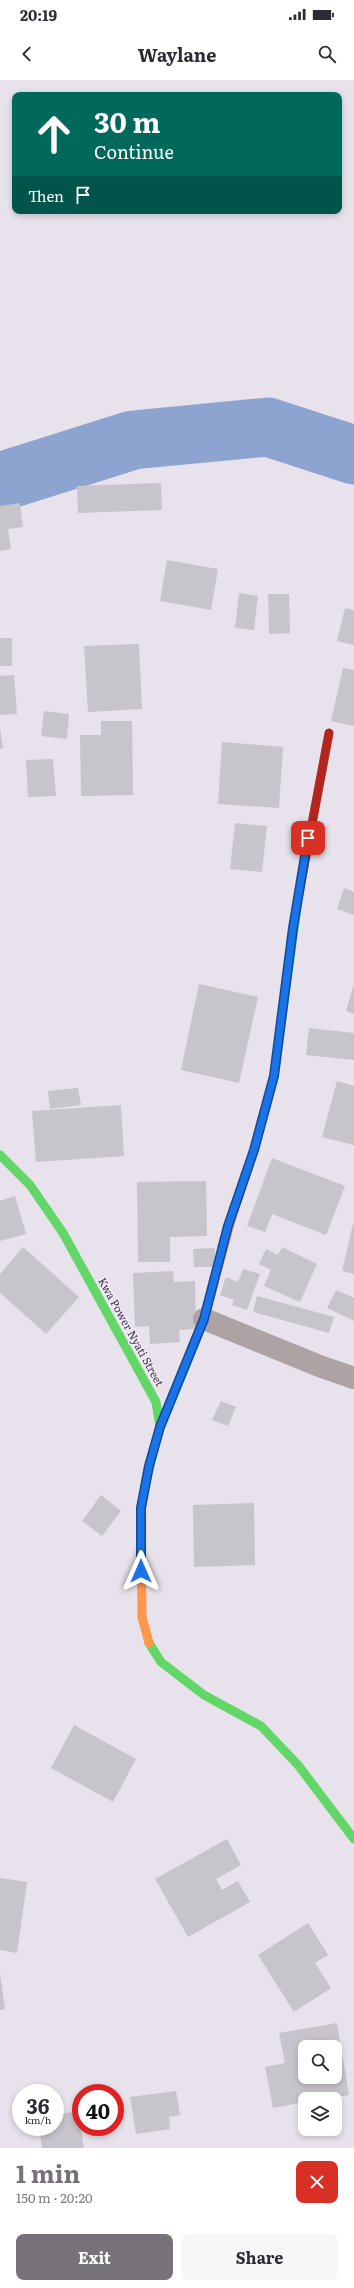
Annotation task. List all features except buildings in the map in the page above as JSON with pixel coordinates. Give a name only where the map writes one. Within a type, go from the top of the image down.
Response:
[{"type":"street","points":[[160,1427],[204,1319],[228,1226],[254,1150],[274,1076],[293,928],[308,838],[329,733]]},
{"type":"street","name":"Kwa Power Nyati Street","points":[[0,1155],[30,1185],[63,1233],[156,1402],[160,1427],[149,1466],[141,1508],[142,1617],[149,1643],[161,1662],[204,1695],[260,1726],[298,1765],[354,1839]]},
{"type":"street","points":[[204,1319],[315,1364],[354,1378]]},
{"type":"waterway","points":[[0,482],[133,440],[268,427],[354,455]]},
{"type":"traffic: fast","points":[[270,1091],[274,1076],[299,893]]},
{"type":"traffic: fast","points":[[0,1155],[30,1185],[63,1233],[156,1402],[160,1427],[147,1477]]},
{"type":"traffic: fast","points":[[149,1643],[161,1662],[204,1695],[261,1726],[298,1765],[354,1839]]},
{"type":"traffic: slow","points":[[160,1427],[204,1319],[234,1210]]},
{"type":"traffic: slow","points":[[147,1477],[141,1508],[142,1617],[149,1643]]},
{"type":"traffic: jam","points":[[299,893],[329,733]]},
{"type":"traffic: jam","points":[[234,1210],[254,1150],[270,1091]]},
{"type":"route","points":[[141,1571],[141,1508],[149,1466],[160,1427],[204,1319],[228,1226],[254,1150],[274,1076],[293,928],[308,838]]}]
